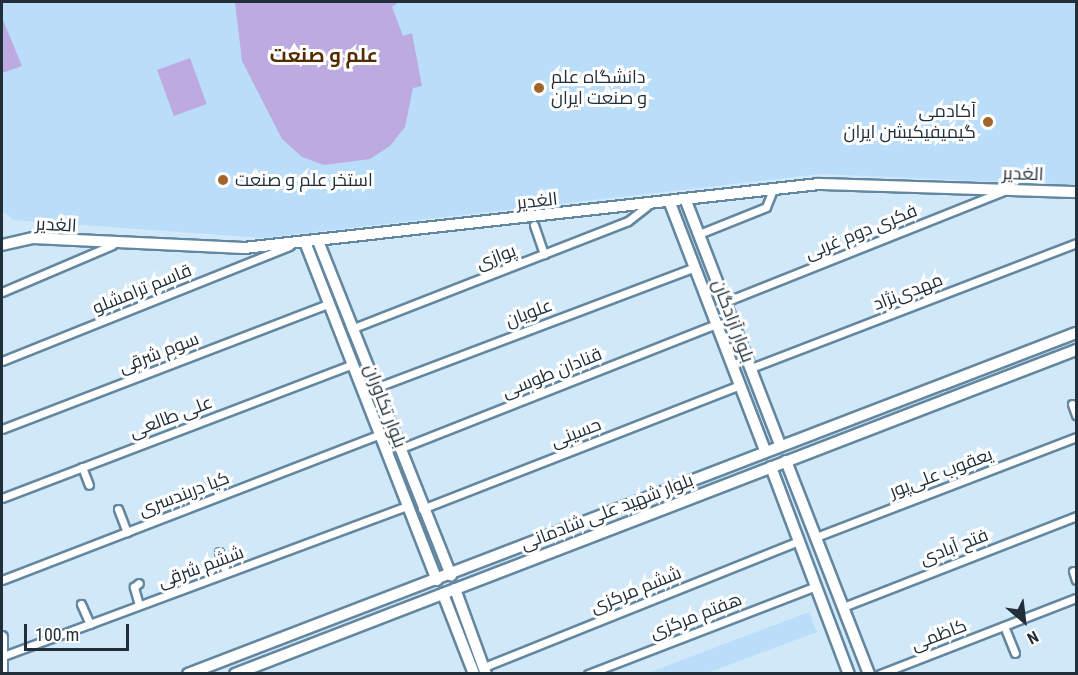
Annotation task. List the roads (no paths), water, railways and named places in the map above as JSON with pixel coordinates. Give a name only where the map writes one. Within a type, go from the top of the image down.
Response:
[{"type":"main road","name":"الغدیر","points":[[2,245],[33,238],[189,249],[293,244],[648,206],[819,184],[1077,192]]},
{"type":"main road","name":"بلوار آزادگان","points":[[686,201],[786,461]]},
{"type":"main road","name":"بلوار آزادگان","points":[[670,203],[771,467]]},
{"type":"main road","name":"بلوار تکاوران","points":[[311,242],[328,304],[406,506],[443,594]]},
{"type":"main road","name":"بلوار تکاوران","points":[[311,242],[351,329],[455,589]]},
{"type":"main road","points":[[780,445],[1077,333]]},
{"type":"main road","points":[[869,674],[786,461],[1077,350]]},
{"type":"main road","name":"بلوار شهید علی شادمانی","points":[[437,580],[780,445]]},
{"type":"main road","name":"بلوار شهید علی شادمانی","points":[[443,594],[786,461]]},
{"type":"main road","points":[[771,467],[849,674]]},
{"type":"main road","points":[[188,674],[437,580]]},
{"type":"main road","points":[[455,589],[477,672]]},
{"type":"main road","points":[[235,674],[443,594],[477,672]]},
{"type":"main road","points":[[2,637],[4,659],[2,674]]},
{"type":"street","points":[[699,234],[766,207],[773,190]]},
{"type":"street","name":"فکری دوم غربی","points":[[725,302],[1007,190]]},
{"type":"street","name":"پوازی","points":[[351,329],[628,221],[648,206]]},
{"type":"street","points":[[534,225],[544,254]]},
{"type":"street","name":"مهدی‌نژاد","points":[[751,368],[1077,243]]},
{"type":"street","name":"قاسم ترامشلو","points":[[2,361],[293,244]]},
{"type":"street","points":[[2,292],[112,245]]},
{"type":"street","name":"علویان","points":[[375,388],[695,267]]},
{"type":"street","name":"سوم شرقی","points":[[2,429],[328,304]]},
{"type":"street","name":"قنادان طوسی","points":[[399,450],[716,324]]},
{"type":"street","name":"علی طالعی","points":[[2,498],[351,364]]},
{"type":"street","name":"حسینی","points":[[422,509],[740,385]]},
{"type":"street","points":[[1072,404],[1077,415]]},
{"type":"street","name":"کیا دربندسری","points":[[2,580],[378,435]]},
{"type":"street","name":"یعقوب علی‌پور","points":[[816,537],[1077,436]]},
{"type":"street","points":[[82,467],[89,485]]},
{"type":"street","name":"ششم شرقی","points":[[4,659],[139,605],[406,506]]},
{"type":"street","points":[[118,510],[127,532]]},
{"type":"street","name":"فتح آبادی","points":[[843,607],[1077,516]]},
{"type":"street","name":"ششم مرکزی","points":[[477,672],[799,541]]},
{"type":"street","points":[[219,552],[226,573]]},
{"type":"street","points":[[1073,571],[1077,580]]},
{"type":"street","points":[[139,583],[134,586],[139,605]]},
{"type":"street","name":"هفتم مرکزی","points":[[588,674],[816,586]]},
{"type":"street","name":"کاظمی","points":[[880,674],[1077,598]]},
{"type":"street","points":[[81,604],[90,624]]},
{"type":"street","points":[[1004,626],[1015,653]]},
{"type":"place","name":"دانشگاه علم و صنعت ایران","points":[[539,88]]},
{"type":"place","name":"آکادمی گیمیفیکیشن ایران","points":[[988,122]]},
{"type":"place","name":"استخر علم و صنعت","points":[[223,180]]},
{"type":"district","name":"علم و صنعت","points":[[324,55]]}]
